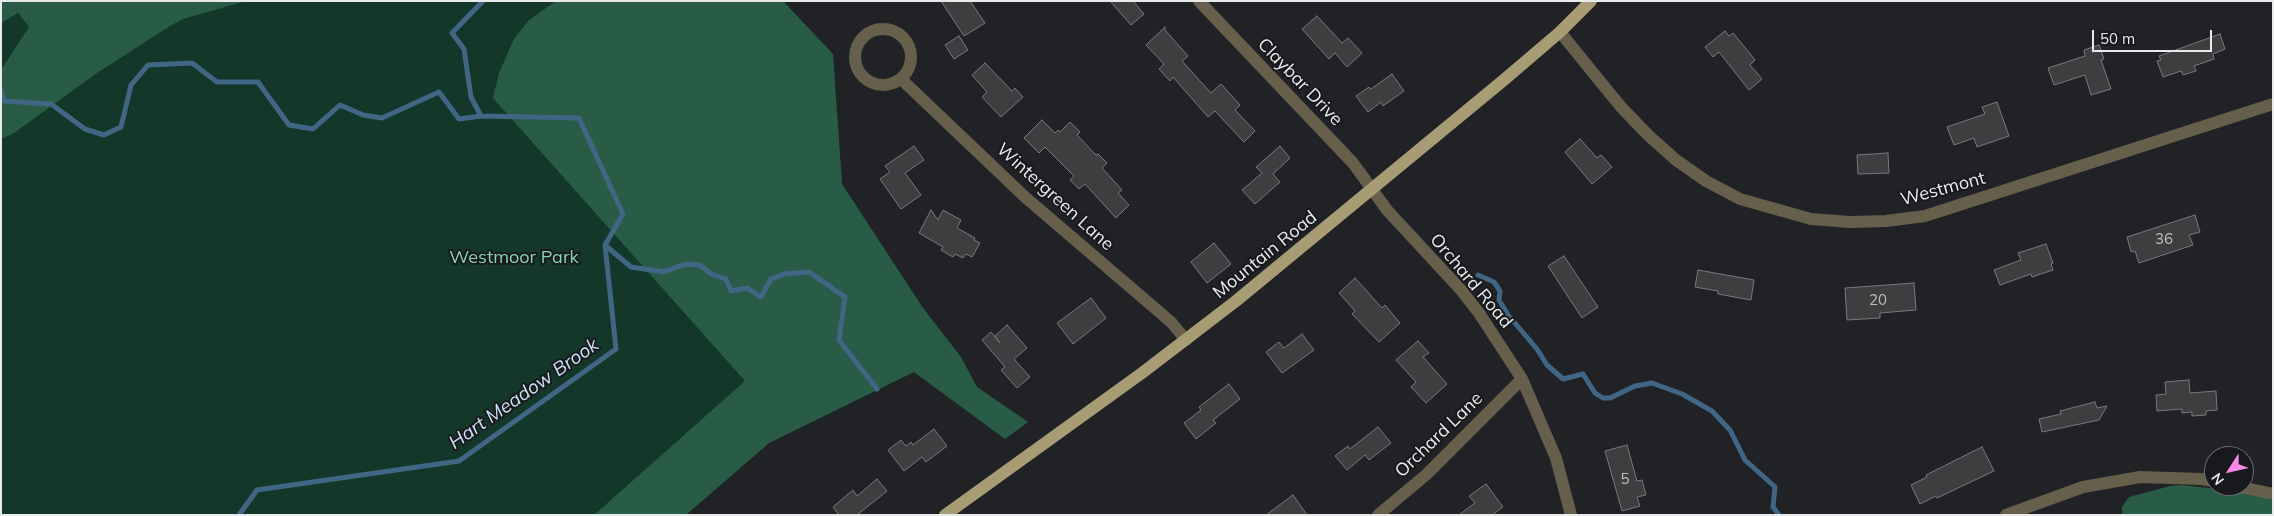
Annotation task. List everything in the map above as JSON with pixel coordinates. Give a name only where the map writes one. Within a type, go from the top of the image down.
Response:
[{"type":"main road","name":"Mountain Road","points":[[945,515],[1186,340],[1372,190],[1560,32],[1591,1]]},
{"type":"street","name":"Claybar Drive","points":[[1199,1],[1353,163],[1372,190]]},
{"type":"street","points":[[877,30],[886,30],[903,38],[910,53],[911,62],[907,72],[901,79],[888,85],[878,85],[862,75],[856,62],[856,53],[859,44],[865,36],[877,30]]},
{"type":"street","name":"Westmont","points":[[1560,32],[1621,107],[1676,160],[1706,181],[1740,199],[1810,219],[1850,222],[1886,221],[1925,216],[2273,104]]},
{"type":"street","name":"Wintergreen Lane","points":[[901,79],[1025,197],[1171,322],[1186,340]]},
{"type":"street","name":"Orchard Road","points":[[1372,190],[1386,210],[1475,307],[1499,341],[1522,379],[1556,458],[1571,515]]},
{"type":"street","name":"Orchard Lane","points":[[1378,515],[1427,474],[1522,379]]},
{"type":"street","points":[[2006,515],[2083,487],[2140,477],[2204,479]]},
{"type":"street","points":[[2254,490],[2273,494]]},
{"type":"green space","name":"Westmoor Park","points":[[1,1],[783,1],[833,54],[842,184],[923,308],[961,357],[977,387],[1028,422],[1005,439],[914,372],[769,443],[686,515],[1,515]]},
{"type":"green space","points":[[1,1],[246,1],[183,19],[170,26],[97,73],[14,133],[1,139],[1,70],[29,27],[18,13],[1,23]]},
{"type":"green space","points":[[556,1],[783,1],[833,54],[842,184],[923,308],[961,357],[977,387],[1028,422],[1005,439],[914,372],[769,443],[686,515],[594,515],[745,381],[493,98],[499,73],[514,39],[529,20]]},
{"type":"green space","points":[[2170,486],[2204,488],[2204,496],[2254,495],[2267,498],[2273,501],[2273,515],[2122,515],[2122,507],[2129,497]]},
{"type":"building","points":[[941,1],[970,1],[985,23],[964,36]]},
{"type":"building","points":[[1110,1],[1133,1],[1144,14],[1131,25]]},
{"type":"building","points":[[1317,16],[1342,43],[1348,38],[1362,53],[1347,67],[1335,53],[1329,59],[1302,29]]},
{"type":"building","points":[[1165,27],[1165,30],[1188,56],[1182,61],[1211,93],[1221,84],[1240,105],[1235,110],[1255,131],[1244,142],[1215,111],[1208,117],[1173,77],[1170,81],[1159,69],[1164,64],[1146,45]]},
{"type":"building","points":[[1725,31],[1729,36],[1733,33],[1755,60],[1750,65],[1762,79],[1749,90],[1719,52],[1713,57],[1705,47]]},
{"type":"building","points":[[2220,34],[2225,49],[2213,54],[2214,59],[2194,66],[2196,71],[2183,75],[2181,71],[2163,77],[2157,61],[2161,60],[2159,56]]},
{"type":"building","points":[[959,36],[968,50],[954,59],[945,45]]},
{"type":"building","points":[[2099,45],[2104,59],[2101,60],[2111,89],[2091,95],[2085,75],[2054,85],[2048,68],[2085,56],[2084,50]]},
{"type":"building","points":[[985,63],[1012,91],[1015,88],[1023,97],[1001,117],[982,97],[987,92],[972,75]]},
{"type":"building","points":[[1392,74],[1404,91],[1383,106],[1381,102],[1368,112],[1356,96],[1369,87],[1371,89]]},
{"type":"building","points":[[1997,102],[2009,136],[1977,147],[1974,138],[1954,145],[1947,127],[1985,114],[1982,107]]},
{"type":"building","points":[[1042,120],[1055,133],[1058,130],[1060,132],[1070,122],[1080,132],[1077,135],[1096,155],[1098,154],[1107,163],[1102,168],[1122,190],[1118,193],[1129,205],[1116,218],[1085,184],[1079,189],[1070,180],[1074,176],[1045,147],[1039,153],[1024,138]]},
{"type":"building","points":[[1580,139],[1597,158],[1601,155],[1612,167],[1592,184],[1565,152]]},
{"type":"building","points":[[914,146],[924,160],[905,173],[921,195],[901,209],[880,179],[890,172],[885,166]]},
{"type":"building","points":[[1280,146],[1290,158],[1273,174],[1280,182],[1255,204],[1242,190],[1262,173],[1256,167]]},
{"type":"building","points":[[1888,153],[1889,173],[1858,174],[1857,155]]},
{"type":"building","points":[[931,210],[938,220],[943,210],[961,220],[957,228],[980,243],[972,257],[966,254],[963,258],[955,254],[953,257],[941,250],[943,247],[919,233]]},
{"type":"building","points":[[2195,215],[2200,232],[2189,235],[2193,245],[2139,263],[2135,251],[2131,252],[2127,237]]},
{"type":"building","points":[[1214,243],[1231,264],[1207,283],[1191,262]]},
{"type":"building","points":[[2046,244],[2053,263],[2051,264],[2053,270],[2032,277],[2031,274],[2000,285],[1994,270],[2021,260],[2018,253]]},
{"type":"building","points":[[1564,256],[1598,307],[1582,318],[1548,266]]},
{"type":"building","points":[[1698,270],[1754,280],[1751,300],[1718,294],[1718,291],[1695,287]]},
{"type":"building","points":[[1355,278],[1382,308],[1385,305],[1400,323],[1379,342],[1352,314],[1355,311],[1339,293]]},
{"type":"building","points":[[1914,283],[1916,310],[1880,313],[1880,318],[1847,320],[1845,288]]},
{"type":"building","points":[[1091,298],[1106,318],[1073,344],[1057,323]]},
{"type":"building","points":[[1007,325],[1027,348],[1014,359],[1030,377],[1017,388],[1001,370],[1005,367],[982,340],[991,332],[1000,343],[995,336]]},
{"type":"building","points":[[1302,334],[1314,350],[1282,373],[1266,352],[1279,342],[1284,348]]},
{"type":"building","points":[[1418,341],[1429,353],[1423,357],[1447,384],[1426,403],[1411,387],[1416,382],[1396,360]]},
{"type":"building","points":[[2189,380],[2190,393],[2216,391],[2217,410],[2206,411],[2206,415],[2192,416],[2192,412],[2182,413],[2182,409],[2157,411],[2156,395],[2166,394],[2165,382]]},
{"type":"building","points":[[1229,384],[1240,399],[1213,420],[1216,423],[1196,439],[1184,423],[1201,410],[1199,407]]},
{"type":"building","points":[[2095,402],[2097,408],[2107,406],[2099,420],[2042,432],[2039,419],[2061,414],[2060,411]]},
{"type":"building","points":[[1378,427],[1391,443],[1369,460],[1365,455],[1347,470],[1335,456],[1348,446],[1350,449]]},
{"type":"building","points":[[934,429],[947,446],[926,462],[922,457],[904,471],[888,450],[901,440],[906,446],[911,442],[913,445]]},
{"type":"building","points":[[1627,445],[1637,481],[1642,480],[1646,495],[1637,497],[1640,506],[1622,511],[1605,451]]},
{"type":"building","points":[[1982,447],[1994,471],[1920,504],[1911,485],[1927,477],[1926,475]]},
{"type":"building","points":[[877,479],[887,491],[857,515],[839,515],[833,507],[853,490],[857,496]]},
{"type":"building","points":[[1486,484],[1503,507],[1492,515],[1459,515],[1475,503],[1469,496]]},
{"type":"building","points":[[1293,495],[1307,515],[1266,515]]},
{"type":"waterway","points":[[481,116],[471,97],[464,49],[452,33],[483,1]]},
{"type":"waterway","name":"Hart Meadow Brook","points":[[1,91],[4,101],[51,104],[85,129],[104,135],[121,127],[131,85],[148,65],[192,63],[217,82],[258,82],[289,125],[313,129],[340,105],[363,115],[382,118],[439,92],[459,119],[481,116],[579,118],[623,214],[605,245],[616,349],[459,461],[257,490],[239,515]]},
{"type":"waterway","points":[[605,245],[631,267],[664,272],[685,264],[700,265],[711,274],[726,279],[731,291],[747,288],[761,297],[771,279],[784,274],[809,272],[845,297],[839,340],[877,389]]},
{"type":"waterway","points":[[1478,275],[1494,282],[1500,291],[1499,300],[1508,315],[1537,349],[1547,365],[1563,379],[1583,374],[1595,393],[1603,398],[1610,398],[1635,386],[1652,383],[1682,394],[1712,411],[1730,430],[1745,460],[1775,487],[1773,507],[1779,515]]}]
